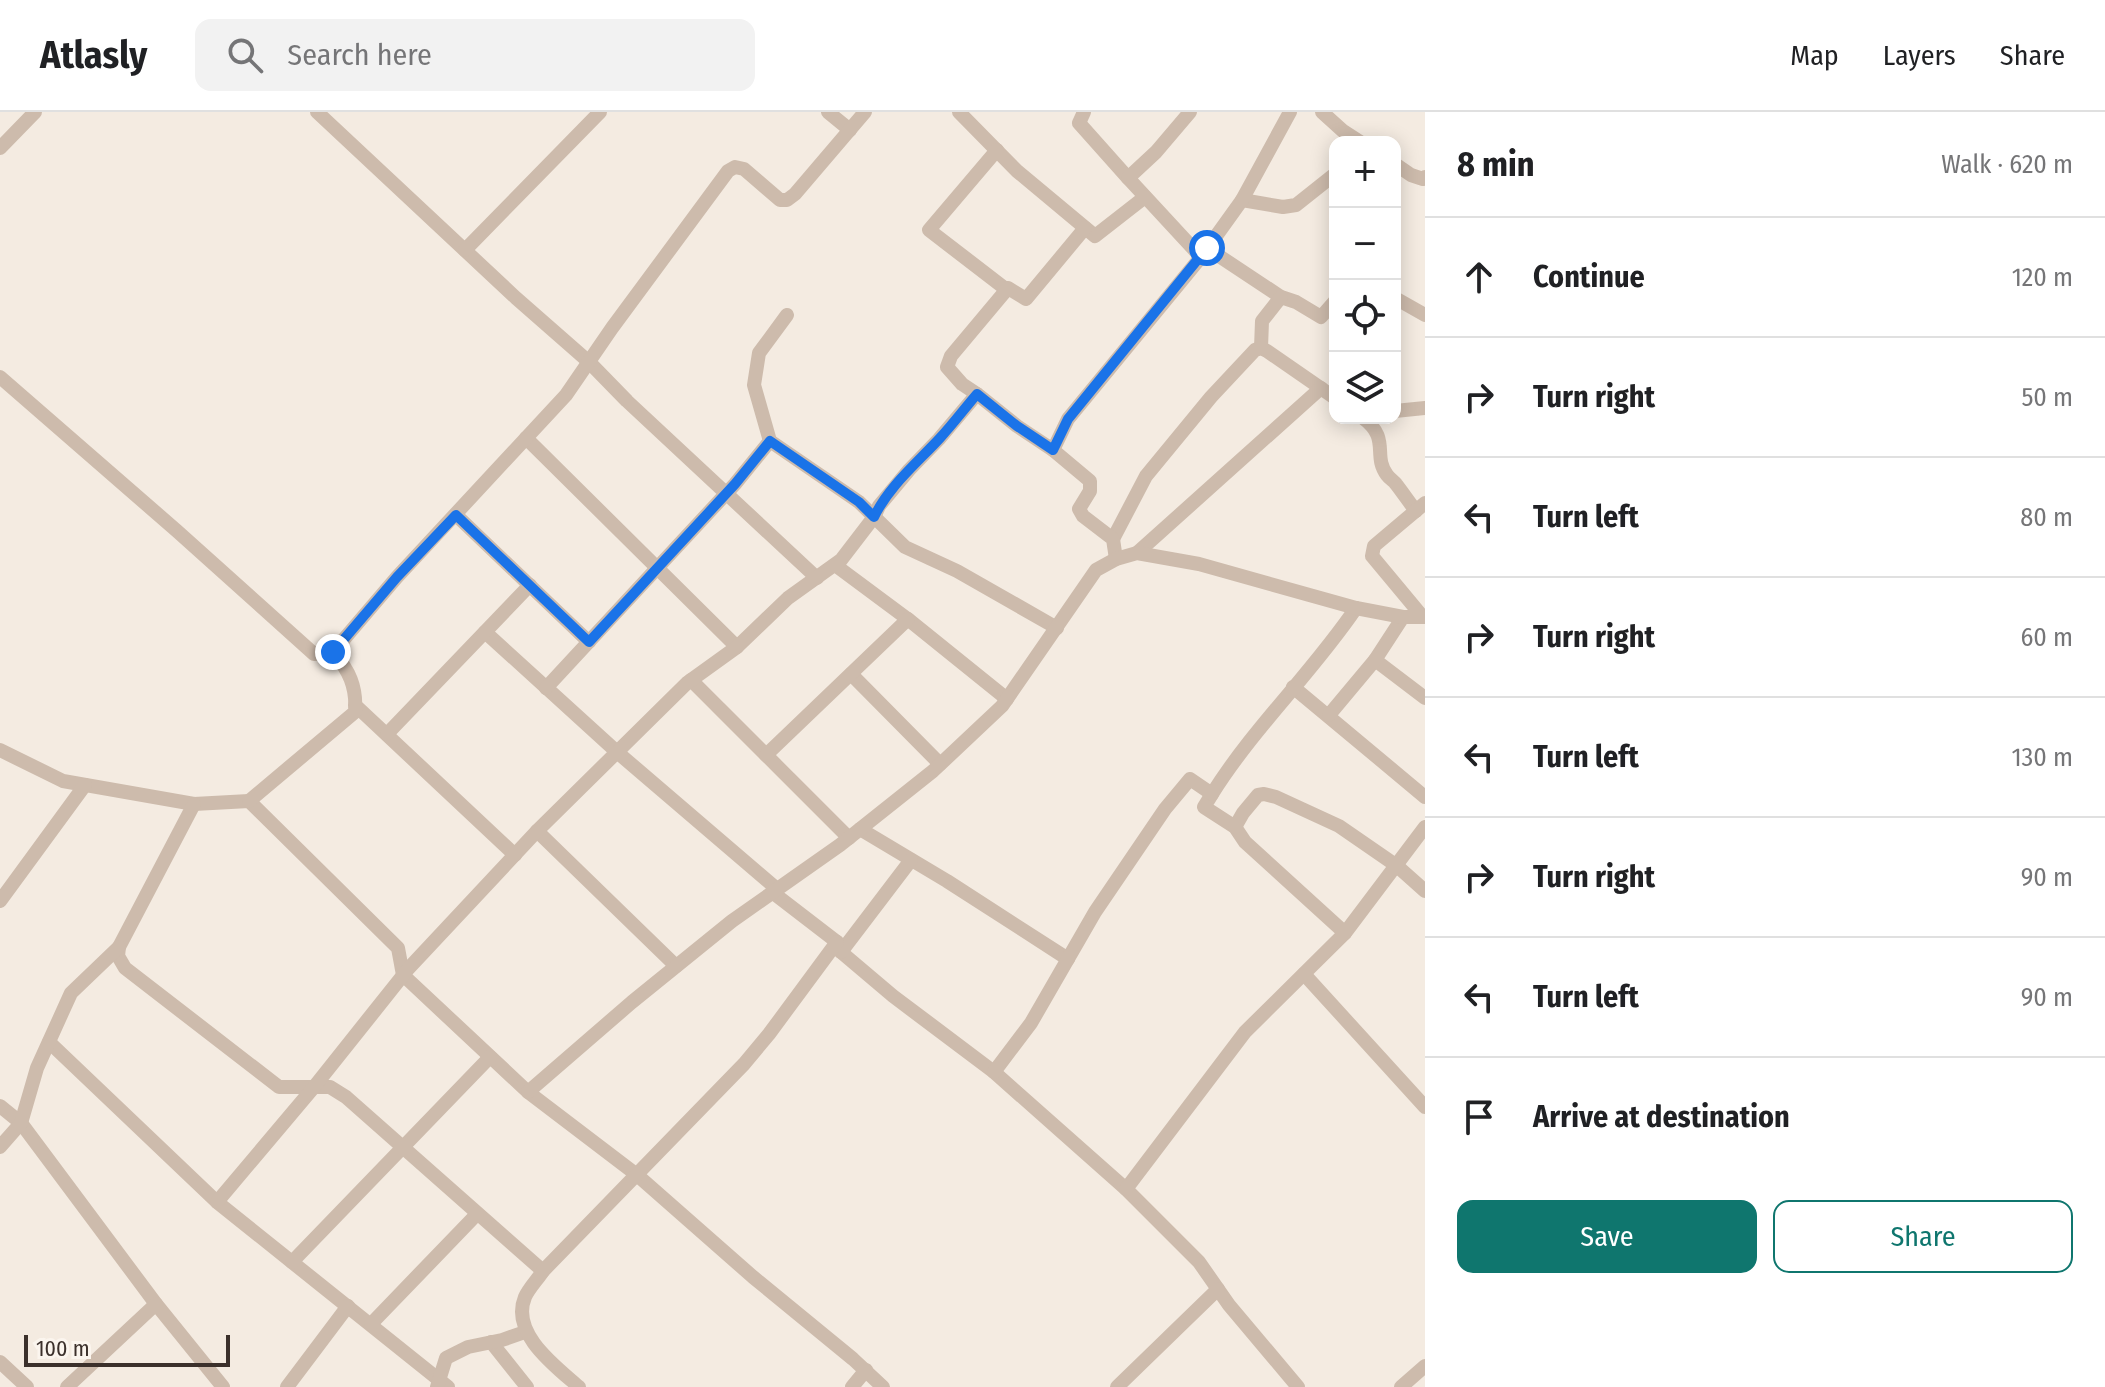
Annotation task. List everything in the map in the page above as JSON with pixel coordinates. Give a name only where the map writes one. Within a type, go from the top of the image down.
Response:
[{"type":"street","points":[[0,148],[35,112]]},
{"type":"street","points":[[317,112],[589,362],[817,578]]},
{"type":"street","points":[[465,250],[600,112]]},
{"type":"street","points":[[828,112],[850,130]]},
{"type":"street","points":[[0,377],[314,654],[333,652],[397,577],[566,395],[620,316],[728,171],[735,167],[744,169],[780,200],[787,200],[865,112]]},
{"type":"street","points":[[959,112],[1017,171],[1095,236],[1145,197]]},
{"type":"street","points":[[1084,112],[1079,123],[1145,197],[1204,253],[1321,317],[1329,308]]},
{"type":"street","points":[[1128,178],[1156,152],[1190,112]]},
{"type":"street","points":[[1053,450],[1068,419],[1204,253],[1242,200],[1290,112]]},
{"type":"street","points":[[1327,113],[1351,136]]},
{"type":"street","points":[[997,150],[929,230],[1007,290],[1026,299],[1085,228]]},
{"type":"street","points":[[1401,168],[1411,175],[1425,177]]},
{"type":"street","points":[[1242,200],[1283,207],[1296,205],[1329,179]]},
{"type":"street","points":[[1007,290],[951,356],[947,367],[962,384],[1090,481],[1090,491],[1079,509],[1083,516],[1113,539]]},
{"type":"street","points":[[1261,348],[1262,321],[1281,297]]},
{"type":"street","points":[[1401,301],[1425,315]]},
{"type":"street","points":[[787,315],[759,353],[754,385],[770,441],[859,502],[905,547],[957,571],[1057,628]]},
{"type":"street","points":[[1261,348],[1329,394]]},
{"type":"street","points":[[1116,559],[1113,539],[1141,484],[1211,397],[1255,350],[1261,348]]},
{"type":"street","points":[[528,1092],[732,921],[854,833],[940,764],[1007,699],[1096,570],[1116,559],[1137,553],[1321,388]]},
{"type":"street","points":[[217,1202],[403,975],[537,831],[691,680],[737,647],[788,598],[841,560],[879,506],[977,394]]},
{"type":"street","points":[[1401,410],[1425,408]]},
{"type":"street","points":[[1373,424],[1379,434],[1387,475],[1420,507],[1374,546],[1372,556],[1423,617]]},
{"type":"street","points":[[526,438],[737,647]]},
{"type":"street","points":[[546,688],[727,493],[770,441]]},
{"type":"street","points":[[456,515],[589,642]]},
{"type":"street","points":[[1137,553],[1199,564],[1356,608],[1403,617],[1423,617]]},
{"type":"street","points":[[835,565],[1007,699]]},
{"type":"street","points":[[387,734],[530,585]]},
{"type":"street","points":[[1345,933],[1245,842],[1235,827],[1204,807],[1232,764],[1335,639],[1356,608]]},
{"type":"street","points":[[1329,715],[1375,660],[1403,617]]},
{"type":"street","points":[[766,755],[908,619]]},
{"type":"street","points":[[485,632],[893,996],[994,1072],[1126,1189],[1199,1262],[1229,1305],[1298,1387]]},
{"type":"street","points":[[0,750],[63,781],[194,804],[249,801],[355,712],[355,691],[348,671],[333,652]]},
{"type":"street","points":[[1375,660],[1425,698]]},
{"type":"street","points":[[851,674],[940,764]]},
{"type":"street","points":[[691,680],[766,755],[854,833],[911,860],[1068,959]]},
{"type":"street","points":[[1293,687],[1425,797]]},
{"type":"street","points":[[355,705],[515,855]]},
{"type":"street","points":[[994,1072],[1031,1023],[1095,912],[1170,801],[1190,779],[1212,794]]},
{"type":"street","points":[[0,901],[85,785]]},
{"type":"street","points":[[1235,827],[1258,795],[1276,797],[1339,826],[1397,866],[1425,891]]},
{"type":"street","points":[[249,801],[398,948],[403,975],[490,1057],[528,1092],[637,1175],[883,1387]]},
{"type":"street","points":[[0,1147],[21,1123],[37,1068],[71,993],[119,947],[194,804]]},
{"type":"street","points":[[1126,1189],[1245,1032],[1345,933],[1425,827]]},
{"type":"street","points":[[537,831],[676,966]]},
{"type":"street","points":[[579,1387],[525,1332],[521,1319],[525,1297],[543,1271],[744,1064],[911,860]]},
{"type":"street","points":[[119,947],[118,956],[125,968],[279,1087],[330,1087],[346,1097],[543,1271]]},
{"type":"street","points":[[1304,974],[1425,1107]]},
{"type":"street","points":[[49,1042],[217,1202],[371,1324],[441,1385]]},
{"type":"street","points":[[292,1262],[490,1057]]},
{"type":"street","points":[[0,1106],[21,1123],[156,1304],[223,1387]]},
{"type":"street","points":[[371,1324],[477,1214]]},
{"type":"street","points":[[1117,1387],[1218,1289]]},
{"type":"street","points":[[67,1387],[156,1304]]},
{"type":"street","points":[[287,1387],[348,1306]]},
{"type":"street","points":[[441,1385],[446,1358],[468,1347],[525,1332]]},
{"type":"street","points":[[491,1342],[527,1387]]},
{"type":"street","points":[[0,1362],[27,1387]]},
{"type":"street","points":[[1406,1385],[1425,1366]]},
{"type":"street","points":[[852,1387],[866,1370]]},
{"type":"route","points":[[333,652],[397,577],[456,515],[589,642],[735,484],[770,441],[859,502],[874,517],[879,506],[909,470],[977,394],[1053,450],[1068,419],[1207,248]]}]
